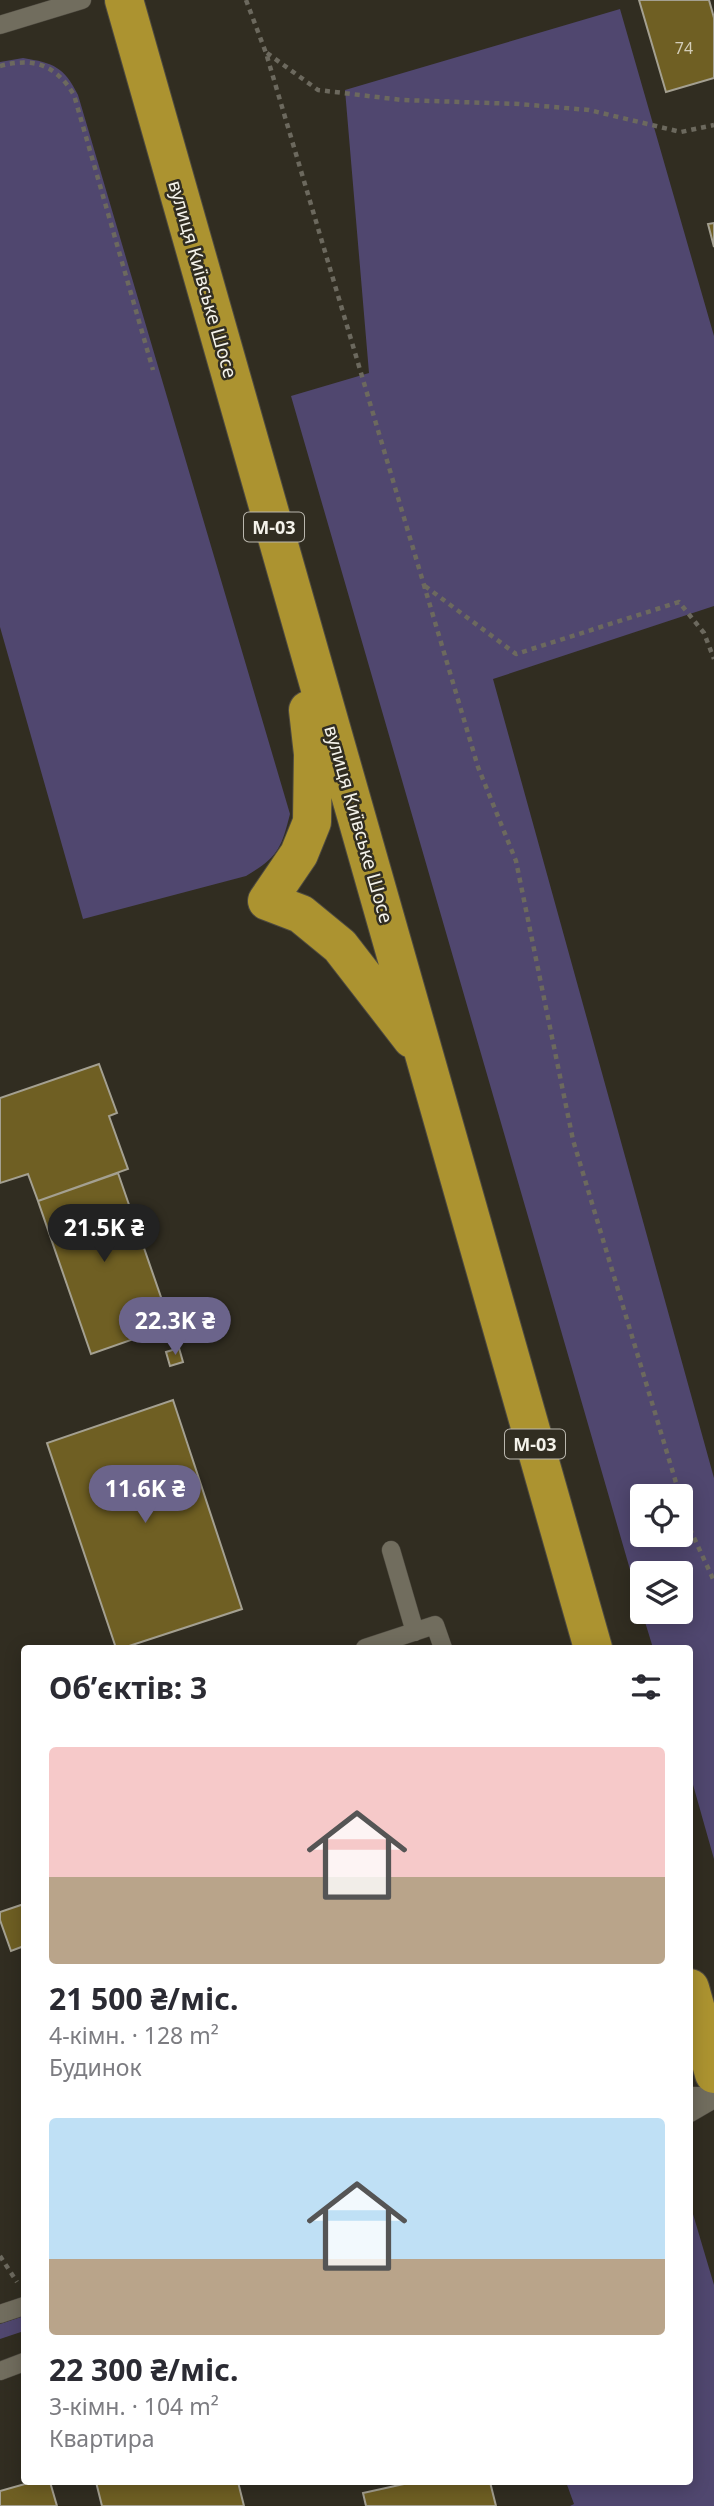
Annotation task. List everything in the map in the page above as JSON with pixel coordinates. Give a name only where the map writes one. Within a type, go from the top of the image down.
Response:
[{"type":"highway","name":"вулиця Київське Шосе","points":[[124,0],[592,1645]]},
{"type":"highway","points":[[293,594],[313,754],[312,822],[299,854],[267,901],[302,914],[340,946],[424,1054]]},
{"type":"highway","points":[[693,1963],[698,1972],[714,1982]]},
{"type":"highway","points":[[693,1999],[714,2074]]},
{"type":"lane","points":[[0,25],[82,0]]},
{"type":"lane","points":[[391,1550],[415,1632]]},
{"type":"lane","points":[[374,1645],[435,1625],[442,1645]]},
{"type":"lane","points":[[693,2096],[714,2098]]},
{"type":"lane","points":[[693,2111],[714,2098]]},
{"type":"lane","points":[[0,2314],[21,2307]]},
{"type":"lane","points":[[0,2371],[21,2363]]},
{"type":"path","points":[[246,0],[266,53],[478,767],[516,861],[573,1140],[676,1484]]},
{"type":"path","points":[[266,53],[318,90],[402,100],[519,104],[589,110],[681,132],[714,125]]},
{"type":"path","points":[[0,66],[16,62],[53,69],[65,80],[74,95],[153,370]]},
{"type":"path","points":[[424,584],[516,654],[679,602],[704,633],[714,659]]},
{"type":"path","points":[[693,1536],[714,1581]]},
{"type":"path","points":[[0,2256],[18,2285]]},
{"type":"shaded area","points":[[620,9],[714,336],[714,606],[493,679],[714,1478],[714,1859],[693,1785],[693,1645],[652,1645],[646,1624],[693,1624],[693,1561],[630,1561],[630,1569],[291,396],[369,373],[345,90]]},
{"type":"shaded area","points":[[23,58],[43,62],[63,72],[78,95],[290,814],[277,851],[246,876],[83,919],[0,627],[0,62]]},
{"type":"shaded area","points":[[693,2214],[714,2285],[714,2506],[570,2506],[574,2504],[567,2485],[693,2485]]},
{"type":"shaded area","points":[[21,2317],[21,2332],[0,2339],[0,2324]]},
{"type":"building","points":[[639,0],[709,0],[714,18],[714,78],[666,92]]},
{"type":"building","points":[[714,223],[714,247],[708,224]]},
{"type":"building","points":[[99,1064],[117,1113],[109,1116],[128,1169],[38,1201],[28,1174],[0,1183],[0,1098]]},
{"type":"building","points":[[118,1173],[171,1326],[91,1354],[38,1201]]},
{"type":"building","points":[[179,1348],[183,1362],[170,1366],[166,1352]]},
{"type":"building","points":[[173,1400],[242,1609],[132,1645],[115,1645],[47,1443]]},
{"type":"building","points":[[21,1905],[21,1947],[11,1951],[0,1920],[0,1912]]},
{"type":"building","points":[[21,2485],[51,2485],[57,2506],[0,2506],[0,2491]]},
{"type":"building","points":[[97,2485],[239,2485],[244,2506],[102,2506]]},
{"type":"building","points":[[399,2485],[491,2485],[496,2506],[366,2506],[363,2493]]}]
